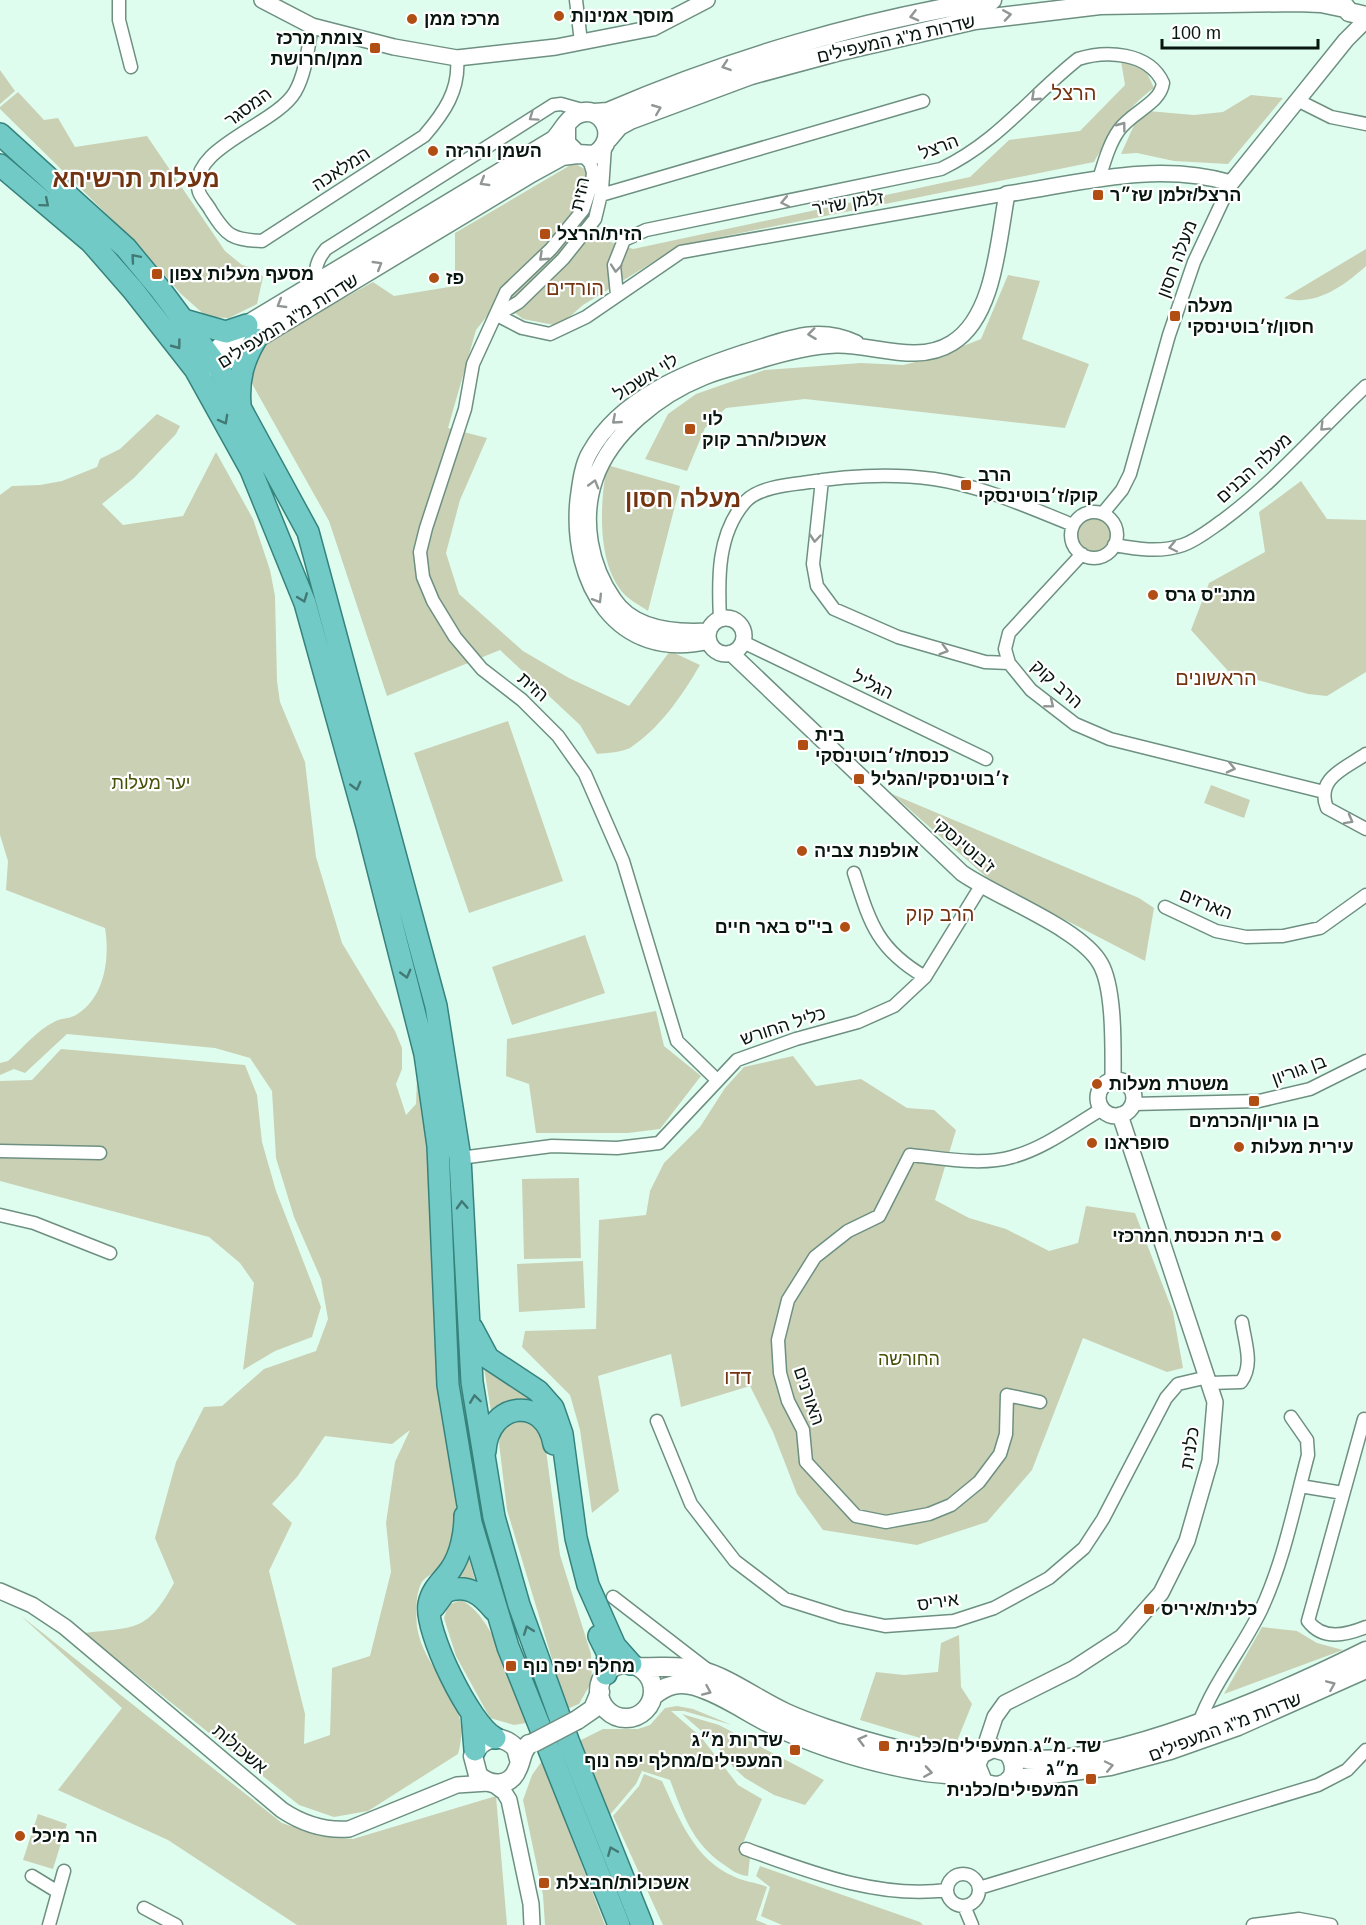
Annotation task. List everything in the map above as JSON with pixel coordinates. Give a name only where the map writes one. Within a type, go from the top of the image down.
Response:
[{"type":"highway","points":[[0,134],[126,248],[184,320],[207,364],[306,603],[425,1054],[438,1146],[448,1384],[471,1523],[497,1613],[619,1925]]},
{"type":"highway","points":[[0,165],[91,242],[133,290],[207,364],[241,411],[308,532],[436,1006],[460,1158],[472,1382],[484,1461],[502,1549],[519,1605],[569,1743],[642,1925]]},
{"type":"highway","points":[[184,320],[226,332],[251,332],[241,372],[241,411]]},
{"type":"highway","points":[[467,1318],[481,1350],[488,1358],[538,1391],[553,1408],[562,1434],[576,1538],[585,1578],[615,1646],[635,1666]]},
{"type":"highway","points":[[484,1461],[485,1444],[490,1432],[496,1421],[505,1413],[522,1410],[533,1413],[548,1426],[555,1449],[568,1553],[578,1588],[608,1654],[603,1683]]},
{"type":"highway","points":[[464,1491],[465,1528],[459,1552],[450,1571],[434,1590],[429,1605],[433,1634],[471,1710],[485,1731],[502,1740]]},
{"type":"highway","points":[[433,1634],[432,1619],[436,1602],[445,1592],[452,1589],[474,1592],[497,1613]]},
{"type":"highway","points":[[471,1710],[475,1726],[474,1756]]},
{"type":"main road","name":"שדרות מ\"ג המעפילים","points":[[590,113],[608,112],[692,78],[790,47],[934,10],[992,0]]},
{"type":"main road","name":"שדרות מ\"ג המעפילים","points":[[606,142],[619,126],[630,120],[751,75],[846,49],[975,20],[1100,5],[1289,2],[1321,3],[1353,11]]},
{"type":"main road","points":[[579,113],[590,113],[605,123],[606,142],[594,155],[580,155],[566,143],[566,125],[579,113]]},
{"type":"main road","name":"שדרות מ\"ג המעפילים","points":[[207,364],[251,332],[322,289],[545,145],[560,134],[566,125]]},
{"type":"main road","name":"שדרות מ\"ג המעפילים","points":[[322,289],[561,156],[580,155]]},
{"type":"main road","name":"שדרות מ\"ג המעפילים","points":[[1007,1753],[1035,1760],[1075,1756],[1137,1742],[1199,1723],[1366,1651]]},
{"type":"main road","points":[[603,1683],[604,1706],[623,1718],[639,1714],[646,1710],[653,1695],[651,1679],[635,1666]]},
{"type":"main road","points":[[531,1743],[517,1769],[504,1782],[490,1783],[478,1774],[474,1756],[487,1739],[531,1743],[581,1718],[597,1704],[603,1683],[613,1668],[687,1667],[715,1676],[789,1714],[852,1737],[937,1756],[968,1759],[993,1748],[1007,1753],[1014,1766],[1009,1780],[999,1786],[967,1776],[891,1764],[829,1747],[782,1730],[695,1686],[669,1686],[653,1695]]},
{"type":"main road","name":"שדרות מ\"ג המעפילים","points":[[1009,1780],[1110,1766],[1170,1750],[1238,1726],[1366,1670]]},
{"type":"main road","points":[[581,1718],[615,1715]]},
{"type":"main road","points":[[502,1740],[516,1748],[517,1769]]},
{"type":"main road","points":[[982,1754],[976,1765],[983,1782]]},
{"type":"street","points":[[119,0],[119,20],[131,67]]},
{"type":"street","points":[[262,0],[312,26],[394,47],[457,58],[581,42],[653,28],[707,0]]},
{"type":"street","points":[[576,0],[581,42]]},
{"type":"street","name":"מעלה חסון","points":[[1103,513],[1122,490],[1130,474],[1169,335],[1194,262],[1231,183],[1342,45],[1353,11]]},
{"type":"street","name":"המסגר","points":[[208,206],[199,192],[198,172],[210,156],[276,113],[295,92],[312,26]]},
{"type":"street","name":"הרצל","points":[[617,295],[614,265],[624,240],[646,230],[941,169],[967,157],[986,143],[1078,59],[1092,54],[1112,54],[1146,64],[1158,72],[1163,83],[1157,99],[1129,117],[1117,133],[1099,179]]},
{"type":"street","name":"המלאכה","points":[[208,206],[223,230],[238,240],[262,241],[424,136],[441,117],[453,94],[458,74],[457,58]]},
{"type":"street","points":[[601,195],[923,101]]},
{"type":"street","points":[[1299,101],[1331,117],[1366,124]]},
{"type":"street","points":[[322,289],[316,262],[326,249],[542,110],[561,104],[590,113]]},
{"type":"street","name":"הזית","points":[[497,315],[519,302],[564,259],[595,219],[601,195],[606,142]]},
{"type":"street","name":"הזית","points":[[580,155],[590,163],[593,172],[584,210],[551,249],[506,292],[472,364],[468,398],[420,552],[423,577],[433,601],[455,637],[482,669],[522,700],[558,736],[585,774],[622,861],[677,1041],[717,1080]]},
{"type":"street","name":"זלמן שז\"ר","points":[[497,315],[522,328],[550,334],[586,317],[681,252],[1099,179],[1163,172],[1209,177],[1231,183]]},
{"type":"street","name":"לוי אשכול","points":[[709,636],[691,645],[674,645],[630,633],[608,616],[589,585],[578,546],[577,510],[580,485],[589,453],[611,424],[636,404],[699,368],[797,336],[818,333],[837,334],[867,347],[929,353],[953,343],[975,321],[987,294],[1006,194]]},
{"type":"street","name":"מעלה הבנים","points":[[1114,545],[1141,550],[1164,549],[1183,545],[1201,536],[1251,500],[1366,386]]},
{"type":"street","points":[[720,619],[737,622],[743,631],[743,642],[731,654],[715,651],[709,636],[720,619],[719,573],[723,546],[734,521],[747,500],[770,489],[822,480],[866,477],[934,479],[1020,504],[1073,525]]},
{"type":"street","name":"הרב קוק","points":[[822,480],[813,564],[817,586],[834,609],[898,637],[985,662],[1009,663],[1031,690],[1074,724],[1110,739],[1324,792]]},
{"type":"street","points":[[1089,512],[1103,513],[1114,524],[1117,538],[1104,556],[1089,557],[1082,554],[1071,538],[1073,525],[1077,519],[1089,512]]},
{"type":"street","points":[[1009,663],[1005,649],[1009,633],[1082,554]]},
{"type":"street","name":"הגליל","points":[[743,642],[986,759]]},
{"type":"street","name":"ז'בוטינסקי","points":[[731,654],[962,873],[981,886],[1076,937],[1100,963],[1108,995],[1113,1081]]},
{"type":"street","points":[[1366,754],[1335,774],[1327,782],[1324,792],[1327,808],[1366,830]]},
{"type":"street","points":[[854,873],[870,925],[889,950],[925,977]]},
{"type":"street","name":"כליל החורש","points":[[460,1158],[552,1146],[617,1148],[659,1143],[737,1059],[879,1014],[894,1006],[925,977],[981,886]]},
{"type":"street","name":"הארזים","points":[[1165,907],[1216,931],[1246,937],[1283,936],[1320,928],[1366,895]]},
{"type":"street","name":"בן גוריון","points":[[1133,1104],[1259,1101],[1310,1089],[1366,1061]]},
{"type":"street","points":[[1113,1081],[1125,1083],[1130,1087],[1133,1104],[1128,1111],[1120,1115],[1110,1115],[1102,1109],[1100,1092],[1113,1081]]},
{"type":"street","name":"האורנים","points":[[1040,1402],[1007,1395],[1006,1434],[1000,1454],[979,1482],[951,1505],[929,1514],[886,1521],[856,1516],[806,1462],[803,1430],[788,1401],[780,1373],[778,1340],[788,1300],[815,1257],[848,1231],[879,1216],[910,1155],[978,1161],[1011,1158],[1044,1144],[1102,1109]]},
{"type":"street","name":"כלנית","points":[[1001,1708],[1018,1694],[1074,1668],[1122,1637],[1161,1593],[1187,1540],[1210,1461],[1215,1402],[1120,1115]]},
{"type":"street","points":[[0,1151],[100,1154]]},
{"type":"street","points":[[0,1215],[34,1223],[110,1253]]},
{"type":"street","name":"איריס","points":[[657,1421],[691,1504],[735,1561],[785,1599],[842,1617],[885,1626],[954,1621],[994,1608],[1040,1583],[1084,1548],[1103,1519],[1166,1398],[1178,1384],[1209,1380],[1241,1382],[1248,1374],[1249,1366],[1242,1322]]},
{"type":"street","points":[[1199,1723],[1208,1698],[1238,1652],[1275,1579],[1308,1455],[1307,1440],[1291,1417]]},
{"type":"street","points":[[1364,1419],[1308,1621],[1323,1633],[1336,1635],[1366,1627]]},
{"type":"street","points":[[1300,1486],[1343,1493]]},
{"type":"street","name":"אשכולות","points":[[0,1581],[26,1602],[65,1627],[282,1810],[304,1822],[330,1830],[349,1829],[457,1785],[490,1783]]},
{"type":"street","name":"אשכולות","points":[[0,1592],[26,1602]]},
{"type":"street","points":[[614,1597],[715,1676]]},
{"type":"street","points":[[666,1668],[675,1654],[670,1643]]},
{"type":"street","points":[[1001,1708],[998,1727],[1007,1753]]},
{"type":"street","points":[[982,1754],[1001,1708]]},
{"type":"street","points":[[979,1888],[1318,1785],[1347,1770],[1366,1750]]},
{"type":"street","points":[[457,1785],[470,1771],[474,1756]]},
{"type":"street","points":[[509,1800],[517,1769]]},
{"type":"street","points":[[490,1783],[504,1792],[509,1800],[531,1904],[532,1925]]},
{"type":"street","points":[[746,1849],[810,1872],[851,1883],[906,1891],[947,1890]]},
{"type":"street","points":[[49,1925],[64,1871]]},
{"type":"street","points":[[962,1874],[972,1876],[979,1888],[976,1899],[964,1906],[952,1902],[947,1890],[951,1879],[962,1874]]},
{"type":"street","points":[[32,1876],[58,1892]]},
{"type":"street","points":[[964,1906],[972,1925]]},
{"type":"street","points":[[144,1908],[176,1925]]},
{"type":"street","points":[[1253,1925],[1287,1919],[1310,1920],[1331,1925]]},
{"type":"green space","points":[[1121,61],[1146,71],[1154,88],[1127,113],[1094,162],[681,245],[583,305],[559,326],[523,319],[499,301],[476,330],[448,428],[487,438],[460,500],[446,553],[459,594],[523,651],[569,678],[629,706],[670,651],[700,665],[678,700],[641,740],[630,748],[597,754],[580,725],[500,650],[387,696],[329,521],[250,380],[263,343],[373,282],[394,296],[455,286],[455,233],[574,163],[588,171],[601,239],[633,249],[970,177],[1009,140],[1080,131],[1125,85]]},
{"type":"green space","points":[[0,70],[15,91],[0,104]]},
{"type":"green space","points":[[18,92],[44,120],[58,118],[75,147],[147,136],[225,251],[242,265],[255,268],[263,277],[257,304],[229,318],[207,317],[181,294],[138,245],[0,109]]},
{"type":"green space","points":[[1251,95],[1283,98],[1228,164],[1174,161],[1137,153],[1121,154],[1135,123],[1148,111],[1194,115],[1223,112]]},
{"type":"green space","points":[[1366,249],[1366,266],[1339,287],[1307,300],[1284,298]]},
{"type":"green space","points":[[1008,275],[1040,281],[1022,339],[1089,364],[1065,428],[805,399],[726,408],[705,428],[687,471],[645,459],[668,414],[696,394],[765,370],[861,363],[903,365],[933,358],[981,339]]},
{"type":"green space","name":"יער מעלות","points":[[157,414],[180,426],[176,434],[134,478],[102,504],[123,525],[183,516],[216,452],[253,519],[270,570],[275,596],[277,681],[280,702],[305,762],[316,857],[342,943],[395,1031],[402,1048],[402,1069],[396,1084],[406,1115],[416,1104],[418,1053],[436,1199],[435,1335],[439,1397],[459,1521],[455,1540],[447,1557],[438,1569],[424,1580],[418,1592],[417,1627],[429,1660],[454,1702],[461,1734],[458,1754],[368,1811],[334,1817],[299,1805],[84,1633],[116,1630],[147,1619],[165,1599],[174,1583],[155,1538],[176,1462],[204,1407],[222,1406],[264,1369],[316,1351],[328,1319],[321,1279],[294,1217],[276,1158],[272,1091],[250,1058],[215,1048],[67,1034],[25,1073],[14,1069],[0,1075],[0,1063],[8,1061],[48,1025],[76,1015],[86,1008],[99,988],[107,952],[105,928],[6,890],[8,861],[0,835],[0,495],[12,486],[62,481],[97,467],[100,459],[120,449]],"holes":[[[410,1430],[395,1462],[386,1523],[391,1572],[370,1656],[332,1668],[330,1735],[304,1744],[305,1714],[269,1571],[292,1523],[272,1504],[297,1477],[325,1436],[392,1444]]]},
{"type":"green space","points":[[607,465],[680,486],[648,611],[625,595],[609,567],[602,533]]},
{"type":"green space","points":[[1301,481],[1327,519],[1366,520],[1366,672],[1327,696],[1308,694],[1229,672],[1191,630],[1209,583],[1265,552],[1259,512]]},
{"type":"green space","points":[[1094,515],[1108,520],[1113,534],[1108,548],[1094,553],[1080,548],[1075,534],[1080,520]]},
{"type":"green space","points":[[508,721],[563,881],[469,913],[414,753]]},
{"type":"green space","points":[[1211,785],[1250,800],[1244,818],[1204,803]]},
{"type":"green space","points":[[892,794],[1139,898],[1154,908],[1145,961],[992,882]]},
{"type":"green space","points":[[585,935],[605,993],[512,1025],[492,967]]},
{"type":"green space","points":[[656,1011],[664,1046],[701,1076],[660,1129],[628,1133],[536,1133],[529,1084],[506,1076],[507,1039]]},
{"type":"green space","points":[[61,1049],[245,1065],[257,1095],[262,1142],[276,1191],[321,1307],[312,1337],[275,1351],[243,1370],[254,1283],[240,1263],[209,1237],[0,1181],[0,1081],[32,1080]]},
{"type":"green space","name":"החורשה","points":[[793,1056],[816,1086],[861,1079],[907,1108],[934,1110],[956,1130],[935,1200],[969,1218],[1006,1229],[1049,1251],[1078,1243],[1086,1206],[1135,1213],[1173,1312],[1183,1368],[1167,1372],[1083,1338],[1032,1470],[987,1522],[917,1545],[823,1530],[797,1494],[773,1432],[750,1386],[681,1407],[671,1354],[598,1376],[619,1491],[592,1513],[580,1430],[570,1395],[522,1347],[525,1331],[596,1329],[599,1220],[646,1215],[650,1191],[664,1163],[700,1127],[725,1088],[744,1067]]},
{"type":"green space","points":[[579,1178],[581,1258],[524,1259],[522,1179]]},
{"type":"green space","points":[[583,1261],[585,1308],[519,1312],[517,1264]]},
{"type":"green space","points":[[484,1368],[546,1409],[506,1403],[491,1411]]},
{"type":"green space","points":[[510,1420],[529,1421],[541,1431],[546,1450],[560,1555],[591,1654],[592,1681],[579,1704],[567,1709],[507,1510],[499,1443],[500,1434]]},
{"type":"green space","points":[[467,1552],[475,1580],[453,1579]]},
{"type":"green space","points":[[461,1600],[482,1619],[500,1650],[525,1712],[526,1723],[514,1725],[490,1718],[456,1656],[444,1618],[448,1605]]},
{"type":"green space","points":[[20,1615],[282,1823],[320,1836],[353,1839],[496,1796],[507,1925],[297,1925],[168,1840],[58,1790],[122,1708]]},
{"type":"green space","points":[[1262,1627],[1297,1631],[1317,1643],[1343,1650],[1224,1694]]},
{"type":"green space","points":[[959,1635],[961,1687],[972,1704],[955,1746],[947,1746],[860,1720],[876,1672],[904,1675],[938,1672],[941,1643]]},
{"type":"green space","points":[[677,1706],[693,1709],[732,1725],[684,1711],[671,1711],[701,1737],[738,1785],[762,1799],[740,1850],[750,1857],[748,1876],[732,1870],[703,1847],[679,1805],[670,1780],[642,1771],[636,1784],[609,1816],[577,1742],[603,1729],[638,1729],[650,1725],[665,1708]]},
{"type":"green space","points":[[682,1714],[719,1725],[824,1780],[805,1805],[774,1795],[745,1778],[734,1768],[714,1742]]},
{"type":"green space","points":[[542,1761],[605,1925],[545,1925],[543,1895],[523,1800],[532,1775]]},
{"type":"green space","points":[[644,1774],[662,1781],[682,1823],[698,1849],[709,1860],[721,1870],[735,1877],[767,1887],[756,1920],[768,1925],[663,1925],[613,1816],[639,1786]]},
{"type":"green space","points":[[38,1814],[67,1824],[53,1869],[23,1860]]},
{"type":"green space","points":[[760,1866],[923,1925],[782,1925],[761,1916],[770,1887],[756,1876]]},
{"type":"place","name":"מוסך אמינות","points":[[559,16]]},
{"type":"place","name":"מרכז ממן","points":[[412,19]]},
{"type":"place","name":"צומת מרכז ממן/חרושת","points":[[375,48]]},
{"type":"place","name":"השמן והרזה","points":[[433,151]]},
{"type":"place","name":"הרצל/זלמן שז״ר","points":[[1098,195]]},
{"type":"place","name":"הזית/הרצל","points":[[545,234]]},
{"type":"place","name":"מסעף מעלות צפון","points":[[157,274]]},
{"type":"place","name":"פז","points":[[434,278]]},
{"type":"place","name":"מעלה חסון/ז׳בוטינסקי","points":[[1175,316]]},
{"type":"place","name":"לוי אשכול/הרב קוק","points":[[690,429]]},
{"type":"place","name":"הרב קוק/ז׳בוטינסקי","points":[[966,485]]},
{"type":"place","name":"מתנ\"ס גרס","points":[[1153,595]]},
{"type":"place","name":"בית כנסת/ז׳בוטינסקי","points":[[803,745]]},
{"type":"place","name":"ז׳בוטינסקי/הגליל","points":[[859,779]]},
{"type":"place","name":"אולפנת צביה","points":[[802,851]]},
{"type":"place","name":"בי\"ס באר חיים","points":[[845,927]]},
{"type":"place","name":"משטרת מעלות","points":[[1097,1084]]},
{"type":"place","name":"בן גוריון/הכרמים","points":[[1254,1101]]},
{"type":"place","name":"סופראנו","points":[[1092,1143]]},
{"type":"place","name":"עירית מעלות","points":[[1239,1147]]},
{"type":"place","name":"בית הכנסת המרכזי","points":[[1276,1236]]},
{"type":"place","name":"כלנית/איריס","points":[[1149,1609]]},
{"type":"place","name":"מחלף יפה נוף","points":[[511,1666]]},
{"type":"place","name":"שד. מ״ג המעפילים/כלנית","points":[[884,1746]]},
{"type":"place","name":"שדרות מ״ג המעפילים/מחלף יפה נוף","points":[[795,1750]]},
{"type":"place","name":"מ״ג המעפילים/כלנית","points":[[1091,1779]]},
{"type":"place","name":"הר מיכל","points":[[20,1836]]},
{"type":"place","name":"אשכולות/חבצלת","points":[[544,1883]]},
{"type":"district","name":"הרצל","points":[[1074,93]]},
{"type":"district","name":"מעלות תרשיחא","points":[[136,178]]},
{"type":"district","name":"הורדים","points":[[575,288]]},
{"type":"district","name":"מעלה חסון","points":[[683,498]]},
{"type":"district","name":"הראשונים","points":[[1216,678]]},
{"type":"district","name":"הרב קוק","points":[[940,914]]},
{"type":"district","name":"דדו","points":[[738,1377]]}]
